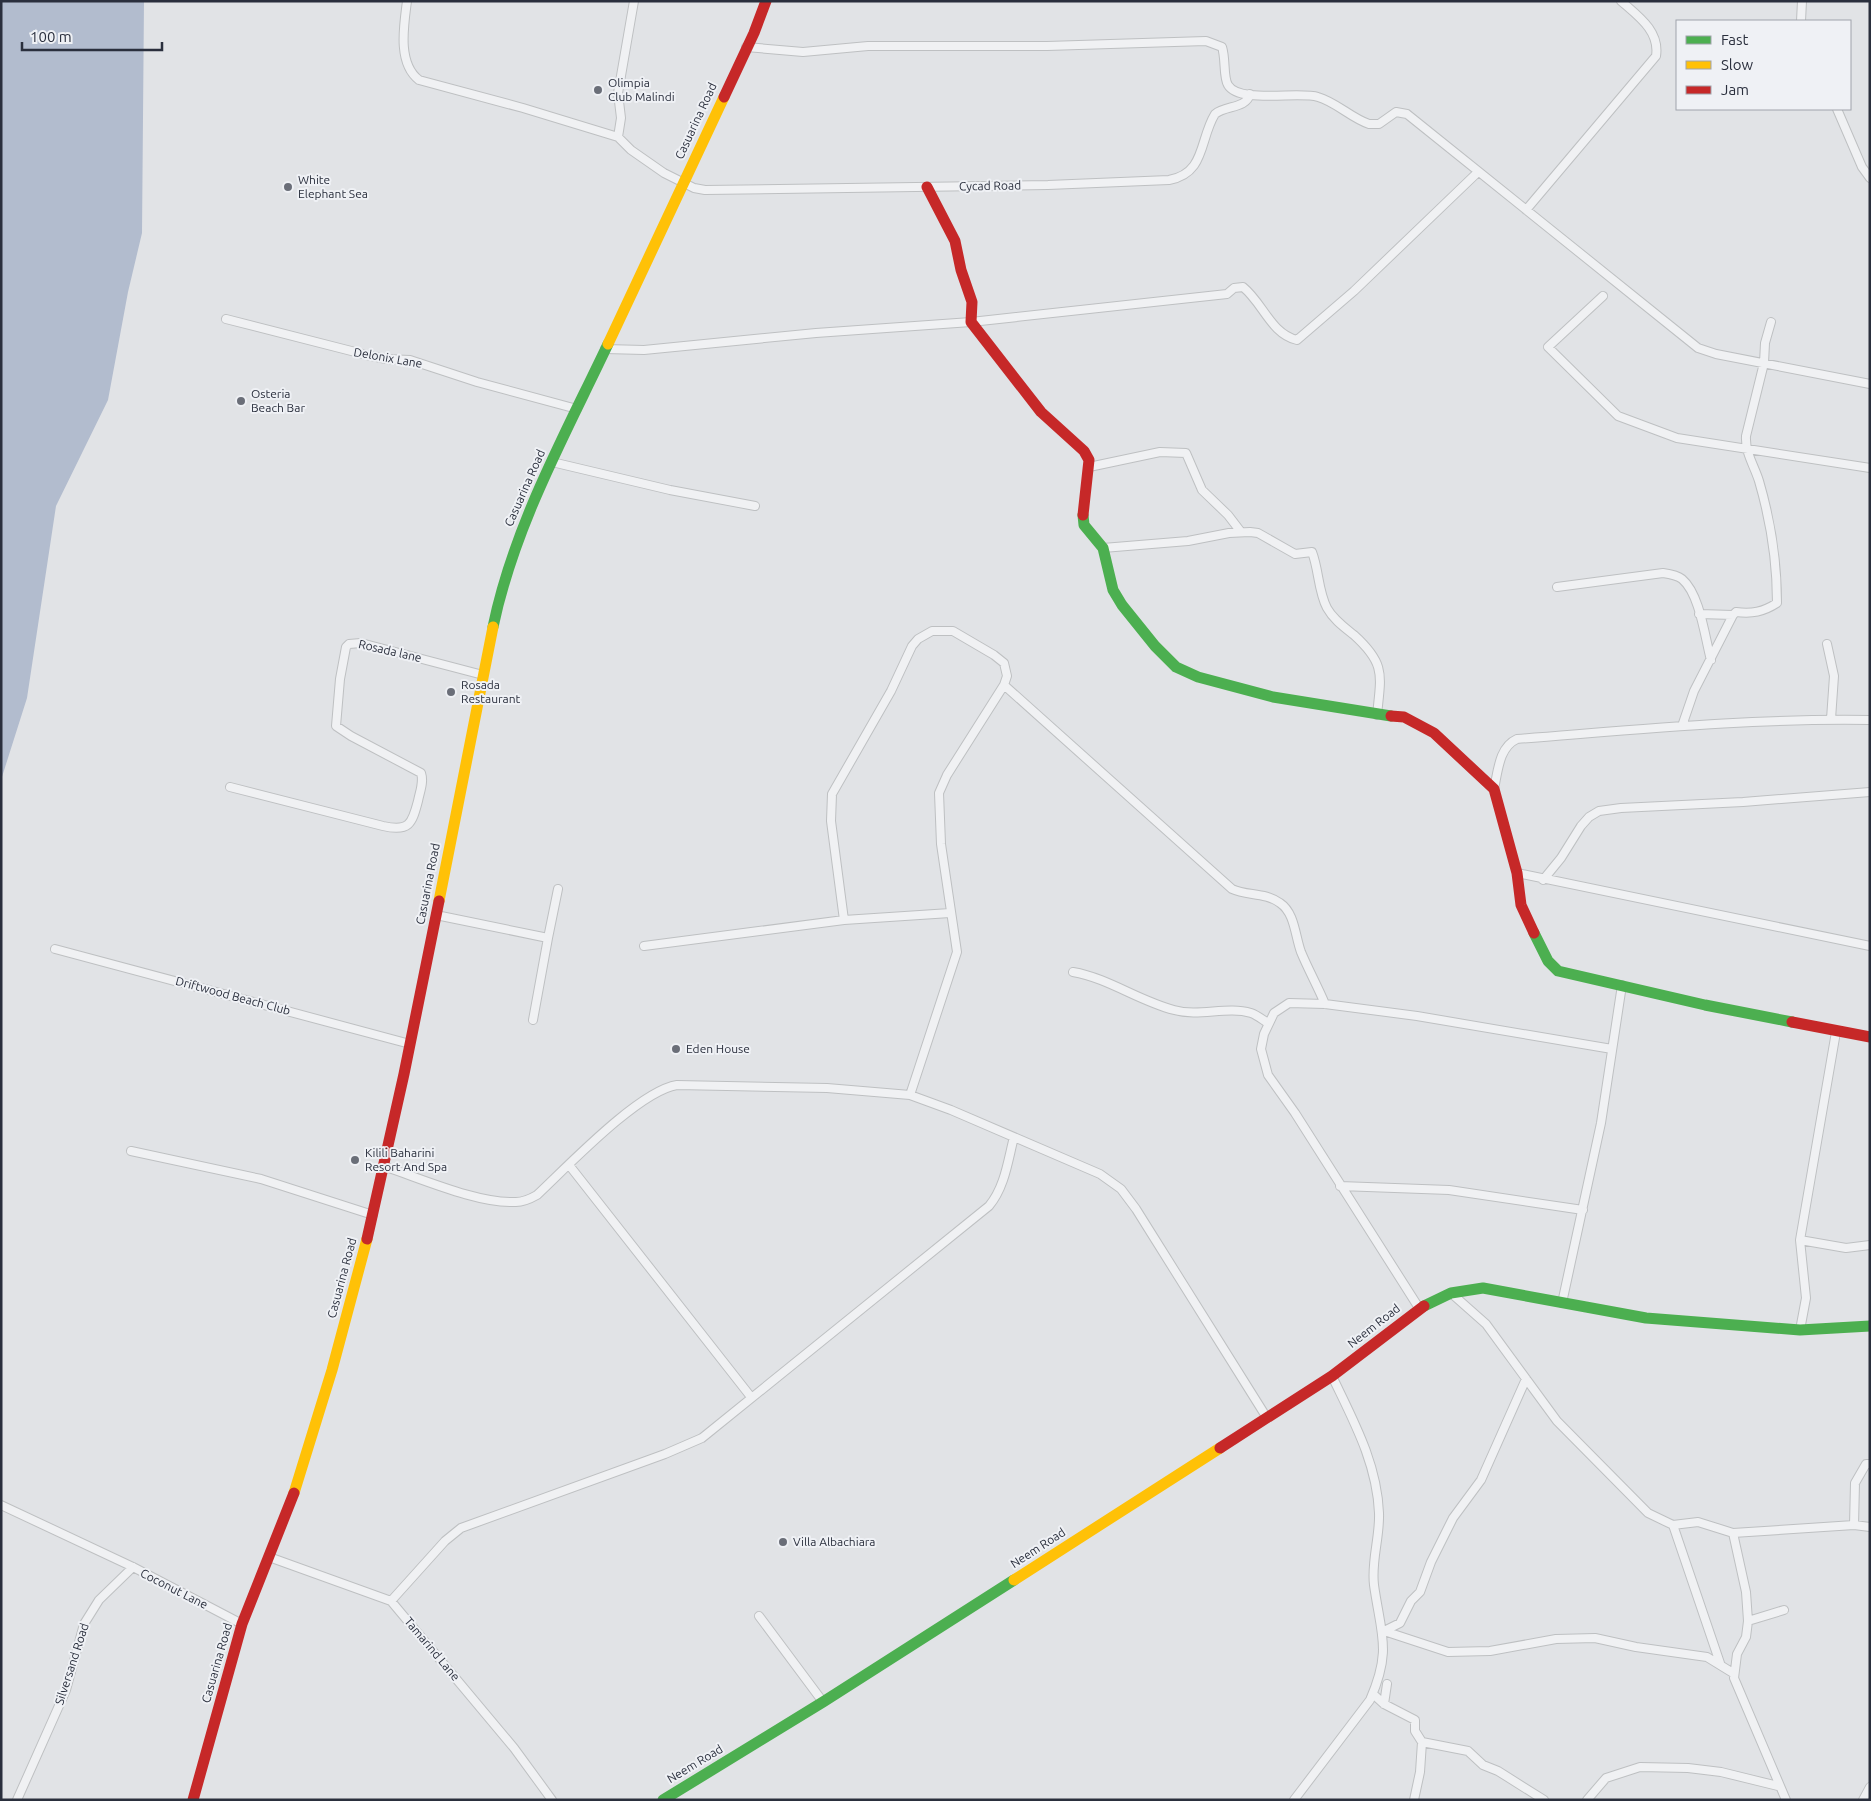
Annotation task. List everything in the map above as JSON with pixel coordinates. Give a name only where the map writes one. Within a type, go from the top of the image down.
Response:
[{"type":"street","points":[[407,1],[402,40],[411,71],[419,80],[524,108],[618,137],[621,118],[618,93],[634,1]]},
{"type":"street","name":"Casuarina Road","points":[[194,1800],[242,1624],[292,1499],[318,1417],[372,1215],[410,1044],[483,675],[509,562],[521,530],[552,462],[766,1]]},
{"type":"street","points":[[1526,210],[1656,56],[1657,48],[1654,33],[1621,1]]},
{"type":"street","points":[[1802,1],[1802,20]]},
{"type":"street","points":[[746,47],[803,52],[868,46],[1048,46],[1206,41],[1222,47],[1226,58],[1228,86],[1235,91],[1250,94],[1318,97],[1369,124],[1379,124],[1396,112],[1402,112],[1412,118],[1698,348],[1716,354],[1870,384]]},
{"type":"street","name":"Cycad Road","points":[[618,137],[643,159],[682,182],[694,188],[724,191],[855,187],[1048,185],[1180,178],[1192,170],[1215,114],[1220,110],[1243,104],[1248,100],[1250,94]]},
{"type":"street","points":[[1837,110],[1862,166],[1870,178]]},
{"type":"street","points":[[605,349],[644,350],[816,333],[971,322],[1227,294],[1234,288],[1243,287],[1250,292],[1283,335],[1297,340],[1354,291],[1478,172]]},
{"type":"street","points":[[927,187],[949,226],[955,241],[961,270],[972,302],[971,322],[1041,412],[1084,451],[1090,467],[1083,508],[1084,525],[1103,548],[1112,590],[1156,646],[1176,667],[1198,678],[1273,696],[1377,715],[1404,717],[1434,733],[1494,789]]},
{"type":"street","points":[[1603,296],[1548,347],[1618,416],[1677,438],[1870,468]]},
{"type":"street","name":"Delonix Lane","points":[[226,319],[367,355],[386,359],[410,360],[577,410]]},
{"type":"street","points":[[1699,614],[1733,614],[1736,612],[1750,614],[1767,610],[1777,603],[1777,564],[1770,525],[1758,479],[1746,448],[1746,436],[1764,363],[1765,343],[1771,322]]},
{"type":"street","points":[[1090,467],[1160,452],[1186,453],[1202,490],[1228,515],[1241,532]]},
{"type":"street","points":[[552,462],[670,490],[755,506]]},
{"type":"street","points":[[1103,548],[1188,541],[1241,532],[1258,533],[1294,554],[1312,552],[1327,608],[1377,661],[1381,674],[1377,715]]},
{"type":"street","points":[[1558,587],[1664,573],[1674,575],[1682,579],[1691,591],[1711,660]]},
{"type":"street","points":[[1682,726],[1694,691],[1733,614]]},
{"type":"street","points":[[844,920],[831,821],[832,794],[891,691],[912,646],[918,639],[932,631],[953,631],[994,654],[1004,663],[1007,676],[1004,685],[947,775],[939,794],[941,844],[956,956],[910,1095]]},
{"type":"street","name":"Rosada lane","points":[[230,787],[396,829],[408,825],[413,819],[422,786],[421,772],[351,736],[336,726],[344,654],[349,644],[361,643],[483,675]]},
{"type":"street","points":[[1827,644],[1834,676],[1831,719]]},
{"type":"street","points":[[1004,685],[1232,889],[1242,893],[1257,893],[1280,902],[1289,912],[1300,951],[1325,1004]]},
{"type":"street","points":[[1870,720],[1831,719],[1682,726],[1518,738],[1510,742],[1502,757],[1494,789],[1517,873],[1521,905],[1553,967],[1565,973],[1705,1005],[1836,1032],[1870,1037]]},
{"type":"street","points":[[1543,880],[1561,858],[1581,826],[1589,817],[1599,811],[1870,792]]},
{"type":"street","points":[[1517,873],[1543,880],[1870,946]]},
{"type":"street","points":[[533,1020],[558,889]]},
{"type":"street","points":[[644,946],[844,920],[950,913]]},
{"type":"street","points":[[436,915],[548,938]]},
{"type":"street","name":"Driftwood Beach Club","points":[[55,949],[410,1044]]},
{"type":"street","points":[[1073,972],[1094,977],[1132,995],[1174,1010],[1200,1014],[1239,1012],[1252,1014],[1268,1023]]},
{"type":"street","points":[[1562,1303],[1601,1122],[1622,985]]},
{"type":"street","points":[[1419,1308],[1295,1113],[1268,1075],[1262,1049],[1268,1023],[1274,1014],[1289,1003],[1325,1004],[1417,1016],[1612,1049]]},
{"type":"street","points":[[1800,1330],[1806,1298],[1800,1240],[1836,1032]]},
{"type":"street","points":[[383,1166],[459,1191],[515,1202],[524,1201],[537,1195],[638,1103],[665,1087],[677,1085],[827,1088],[910,1095],[1014,1137],[1100,1174],[1113,1182],[1129,1198],[1267,1418]]},
{"type":"street","points":[[391,1601],[445,1541],[461,1528],[683,1447],[702,1438],[989,1206],[1001,1186],[1014,1137]]},
{"type":"street","points":[[131,1150],[244,1175],[337,1202],[372,1215]]},
{"type":"street","points":[[569,1165],[751,1397]]},
{"type":"street","points":[[1340,1186],[1449,1190],[1583,1210]]},
{"type":"street","points":[[1800,1240],[1846,1248],[1870,1245]]},
{"type":"street","name":"Neem Road","points":[[663,1800],[823,1702],[1267,1418],[1332,1376],[1419,1308],[1451,1293],[1483,1288],[1646,1318],[1768,1326],[1800,1330],[1870,1326]]},
{"type":"street","points":[[1451,1293],[1486,1324],[1557,1421],[1595,1462],[1648,1514],[1673,1525],[1698,1522],[1733,1533],[1854,1525],[1870,1527]]},
{"type":"street","points":[[1294,1800],[1373,1694],[1384,1658],[1384,1632],[1374,1573],[1379,1526],[1378,1499],[1367,1450],[1332,1376]]},
{"type":"street","points":[[1384,1632],[1400,1623],[1412,1601],[1420,1592],[1431,1562],[1453,1518],[1481,1480],[1526,1379]]},
{"type":"street","points":[[1854,1525],[1856,1483],[1866,1464],[1870,1464]]},
{"type":"street","name":"Coconut Lane","points":[[1,1505],[133,1568],[242,1624]]},
{"type":"street","points":[[1673,1525],[1720,1663]]},
{"type":"street","points":[[1733,1533],[1746,1592],[1748,1621],[1746,1637],[1737,1654],[1733,1673],[1739,1693],[1778,1786],[1786,1800]]},
{"type":"street","name":"Tamarind Lane","points":[[269,1556],[391,1601],[514,1748],[552,1800]]},
{"type":"street","name":"Silversand Road","points":[[17,1800],[66,1690],[84,1624],[98,1600],[133,1568]]},
{"type":"street","points":[[1748,1621],[1784,1610]]},
{"type":"street","points":[[759,1616],[823,1702]]},
{"type":"street","points":[[1384,1632],[1448,1652],[1490,1651],[1556,1639],[1594,1638],[1636,1647],[1707,1657],[1720,1663],[1733,1673]]},
{"type":"street","points":[[1384,1704],[1387,1684]]},
{"type":"street","points":[[1373,1694],[1384,1704],[1415,1720],[1415,1731],[1422,1742],[1420,1772],[1414,1800]]},
{"type":"street","points":[[1422,1742],[1468,1751],[1483,1765],[1498,1771],[1544,1800]]},
{"type":"street","points":[[1587,1800],[1606,1778],[1640,1767],[1688,1768],[1721,1772],[1778,1786]]},
{"type":"street","points":[[1862,1800],[1870,1787]]},
{"type":"water","points":[[1,1],[144,1],[142,233],[128,292],[108,400],[56,506],[27,698],[1,780]]},
{"type":"traffic: fast","points":[[493,627],[502,590],[527,517],[558,447],[608,344]]},
{"type":"traffic: fast","points":[[1083,515],[1084,525],[1103,548],[1113,590],[1122,605],[1155,646],[1176,667],[1198,677],[1273,697],[1391,716]]},
{"type":"traffic: fast","points":[[1534,933],[1548,961],[1558,971],[1705,1005],[1792,1022]]},
{"type":"traffic: fast","points":[[1424,1306],[1451,1293],[1483,1288],[1646,1318],[1800,1330],[1870,1326]]},
{"type":"traffic: fast","points":[[663,1800],[823,1702],[1014,1580]]},
{"type":"traffic: slow","points":[[608,344],[724,97]]},
{"type":"traffic: slow","points":[[439,901],[493,627]]},
{"type":"traffic: slow","points":[[294,1493],[332,1370],[367,1239]]},
{"type":"traffic: slow","points":[[1014,1580],[1220,1448]]},
{"type":"traffic: jam","points":[[724,97],[754,33],[766,1]]},
{"type":"traffic: jam","points":[[927,187],[955,241],[961,270],[972,302],[971,322],[1041,412],[1084,451],[1089,460],[1083,515]]},
{"type":"traffic: jam","points":[[1391,716],[1404,717],[1434,733],[1494,789],[1517,873],[1521,905],[1534,933]]},
{"type":"traffic: jam","points":[[367,1239],[404,1074],[439,901]]},
{"type":"traffic: jam","points":[[1792,1022],[1870,1037]]},
{"type":"traffic: jam","points":[[1220,1448],[1332,1376],[1424,1306]]},
{"type":"traffic: jam","points":[[193,1800],[242,1624],[294,1493]]},
{"type":"place","name":"Olimpia Club Malindi","points":[[598,90]]},
{"type":"place","name":"White Elephant Sea","points":[[288,187]]},
{"type":"place","name":"Osteria Beach Bar","points":[[241,401]]},
{"type":"place","name":"Rosada Restaurant","points":[[451,692]]},
{"type":"place","name":"Eden House","points":[[676,1049]]},
{"type":"place","name":"Kilili Baharini Resort And Spa","points":[[355,1160]]},
{"type":"place","name":"Villa Albachiara","points":[[783,1542]]}]
